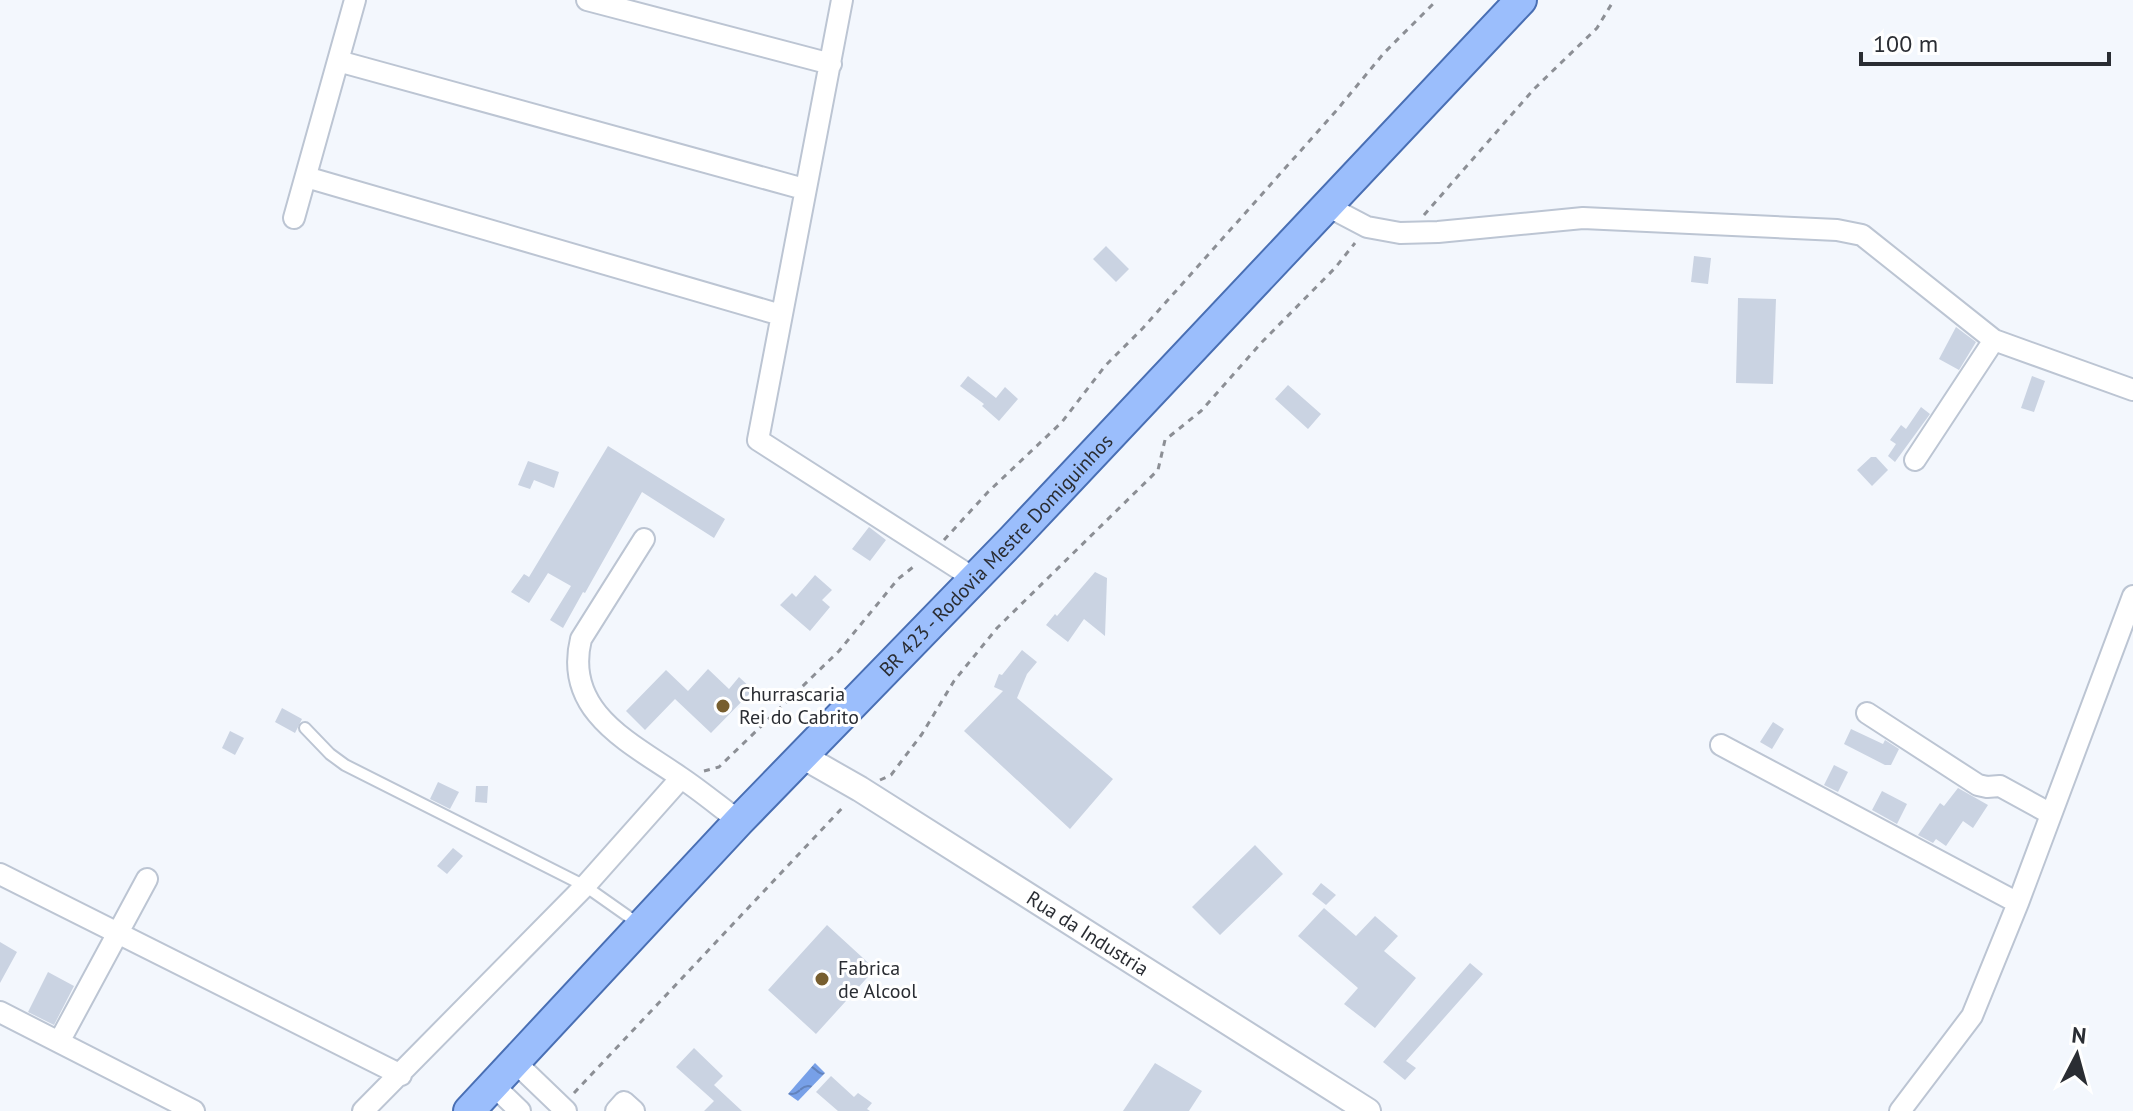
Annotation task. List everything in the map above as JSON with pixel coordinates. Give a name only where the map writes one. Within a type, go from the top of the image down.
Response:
[{"type":"main road","name":"BR 423 - Rodovia Mestre Domiguinhos","points":[[469,1111],[739,821],[975,579],[1521,0]]},
{"type":"street","points":[[294,218],[355,0]]},
{"type":"street","points":[[587,0],[831,64]]},
{"type":"street","points":[[842,0],[758,440],[975,579]]},
{"type":"street","points":[[338,61],[804,189]]},
{"type":"street","points":[[306,177],[781,315]]},
{"type":"street","points":[[1327,206],[1367,227],[1400,233],[1583,218],[1837,230],[1862,235],[1994,340],[2133,390]]},
{"type":"street","points":[[1915,460],[1994,340]]},
{"type":"street","points":[[644,539],[581,639],[578,667],[581,685],[600,718],[626,743],[681,778],[739,821]]},
{"type":"street","points":[[1900,1111],[1972,1016],[2018,903],[2133,596]]},
{"type":"street","points":[[1867,713],[1978,785],[2000,786],[2051,814]]},
{"type":"street","points":[[1721,745],[2018,903]]},
{"type":"street","name":"Rua da Industria","points":[[804,757],[860,789],[1368,1111]]},
{"type":"street","points":[[363,1111],[585,886],[681,778]]},
{"type":"street","points":[[0,874],[401,1075]]},
{"type":"street","points":[[59,1042],[147,879]]},
{"type":"street","points":[[0,1012],[194,1111]]},
{"type":"street","points":[[515,1062],[564,1109]]},
{"type":"street","points":[[493,1085],[520,1111]]},
{"type":"street","points":[[616,1111],[624,1102],[634,1111]]},
{"type":"lane","points":[[305,728],[319,745],[345,765],[585,886],[643,926]]},
{"type":"path","points":[[681,778],[719,767],[839,651],[906,571],[934,551],[988,492],[1062,422],[1105,366],[1143,328],[1384,53],[1437,0]]},
{"type":"path","points":[[1400,233],[1423,217],[1534,89],[1597,28],[1614,0]]},
{"type":"path","points":[[564,1109],[860,789],[891,775],[922,734],[967,662],[997,628],[1158,470],[1165,440],[1201,411],[1262,342],[1335,268],[1367,227]]},
{"type":"water","points":[[815,1063],[825,1073],[798,1101],[788,1094]]},
{"type":"building","points":[[1106,246],[1129,269],[1116,282],[1093,259]]},
{"type":"building","points":[[1694,256],[1711,258],[1708,284],[1691,282]]},
{"type":"building","points":[[1738,298],[1776,299],[1773,384],[1736,383]]},
{"type":"building","points":[[1956,327],[1976,342],[1959,370],[1939,359]]},
{"type":"building","points":[[968,376],[996,398],[1005,387],[1018,399],[999,421],[982,406],[984,404],[960,386]]},
{"type":"building","points":[[2032,376],[2045,381],[2034,412],[2021,408]]},
{"type":"building","points":[[1288,385],[1321,414],[1308,429],[1275,399]]},
{"type":"building","points":[[1921,407],[1930,414],[1895,462],[1888,456],[1896,444],[1890,440],[1901,425],[1906,429]]},
{"type":"building","points":[[608,446],[725,519],[714,538],[642,492],[563,628],[550,620],[571,586],[548,573],[529,603],[511,592],[524,574],[529,577]]},
{"type":"building","points":[[1871,457],[1876,457],[1888,470],[1872,486],[1857,470]]},
{"type":"building","points":[[528,461],[559,472],[554,488],[534,480],[530,489],[518,485]]},
{"type":"building","points":[[869,527],[886,540],[870,561],[852,549]]},
{"type":"building","points":[[1095,572],[1107,578],[1105,636],[1084,619],[1068,642],[1046,625]]},
{"type":"building","points":[[815,575],[832,590],[822,600],[830,607],[810,631],[780,605],[792,593],[796,597]]},
{"type":"building","points":[[1022,650],[1037,662],[1027,674],[1017,698],[1113,779],[1070,829],[964,731],[1003,691],[994,687],[999,674],[1002,675]]},
{"type":"building","points":[[708,669],[729,689],[739,677],[753,690],[711,733],[675,699],[645,730],[626,711],[666,670],[688,691]]},
{"type":"building","points":[[282,708],[302,719],[295,733],[275,722]]},
{"type":"building","points":[[1773,722],[1784,729],[1772,749],[1760,742]]},
{"type":"building","points":[[1851,729],[1883,744],[1885,740],[1899,749],[1891,765],[1885,765],[1844,744]]},
{"type":"building","points":[[230,731],[244,738],[235,755],[222,748]]},
{"type":"building","points":[[1834,765],[1848,772],[1838,792],[1824,785]]},
{"type":"building","points":[[438,782],[459,792],[450,809],[430,799]]},
{"type":"building","points":[[476,786],[488,786],[487,803],[475,802]]},
{"type":"building","points":[[1958,788],[1988,805],[1973,828],[1963,821],[1946,846],[1936,839],[1933,843],[1918,835],[1940,803],[1944,806]]},
{"type":"building","points":[[1882,791],[1907,804],[1897,824],[1872,810]]},
{"type":"building","points":[[1255,845],[1283,874],[1220,935],[1192,907]]},
{"type":"building","points":[[453,848],[463,856],[447,874],[437,866]]},
{"type":"building","points":[[1321,883],[1336,895],[1326,905],[1312,894]]},
{"type":"building","points":[[1324,908],[1356,936],[1375,916],[1398,936],[1384,951],[1416,978],[1375,1028],[1344,1004],[1358,988],[1298,936]]},
{"type":"building","name":"Fabrica de Alcool","points":[[827,925],[875,969],[816,1034],[768,990]]},
{"type":"building","points":[[0,942],[17,952],[0,983]]},
{"type":"building","points":[[1470,963],[1483,974],[1406,1061],[1416,1068],[1405,1080],[1383,1062]]},
{"type":"building","points":[[48,972],[74,986],[54,1025],[28,1012]]},
{"type":"building","points":[[694,1048],[723,1076],[714,1085],[742,1111],[704,1111],[714,1101],[676,1067]]},
{"type":"building","points":[[1155,1063],[1202,1091],[1189,1111],[1123,1111]]},
{"type":"building","points":[[831,1076],[854,1097],[858,1093],[872,1103],[867,1109],[870,1111],[838,1111],[816,1092]]},
{"type":"place","name":"Churrascaria Rei do Cabrito","points":[[723,706]]},
{"type":"place","name":"Fabrica de Alcool","points":[[822,979]]}]
